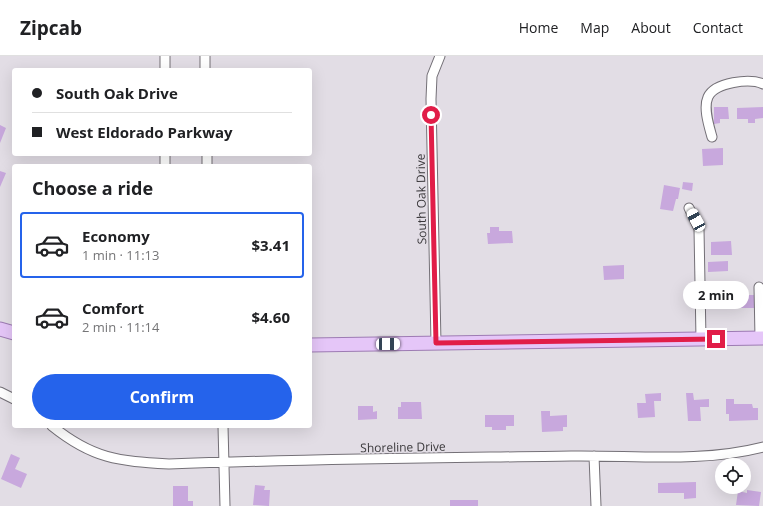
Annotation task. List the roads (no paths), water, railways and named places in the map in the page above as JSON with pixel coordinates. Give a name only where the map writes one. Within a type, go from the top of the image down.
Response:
[{"type":"main road","points":[[0,329],[12,332]]},
{"type":"main road","points":[[312,346],[761,338]]},
{"type":"street","points":[[165,56],[165,68]]},
{"type":"street","points":[[205,56],[206,68]]},
{"type":"street","name":"South Oak Drive","points":[[436,343],[430,99],[432,76],[440,56]]},
{"type":"street","points":[[712,137],[707,109],[708,97],[714,89],[733,82],[750,81],[763,84]]},
{"type":"street","points":[[689,208],[699,229],[701,339]]},
{"type":"street","points":[[759,288],[761,338]]},
{"type":"street","points":[[0,392],[12,398]]},
{"type":"street","name":"Shoreline Drive","points":[[55,428],[84,448],[102,455],[126,461],[169,464],[594,456],[706,456],[739,453],[763,447]]},
{"type":"street","points":[[223,428],[225,506]]},
{"type":"street","points":[[594,456],[596,506]]}]
